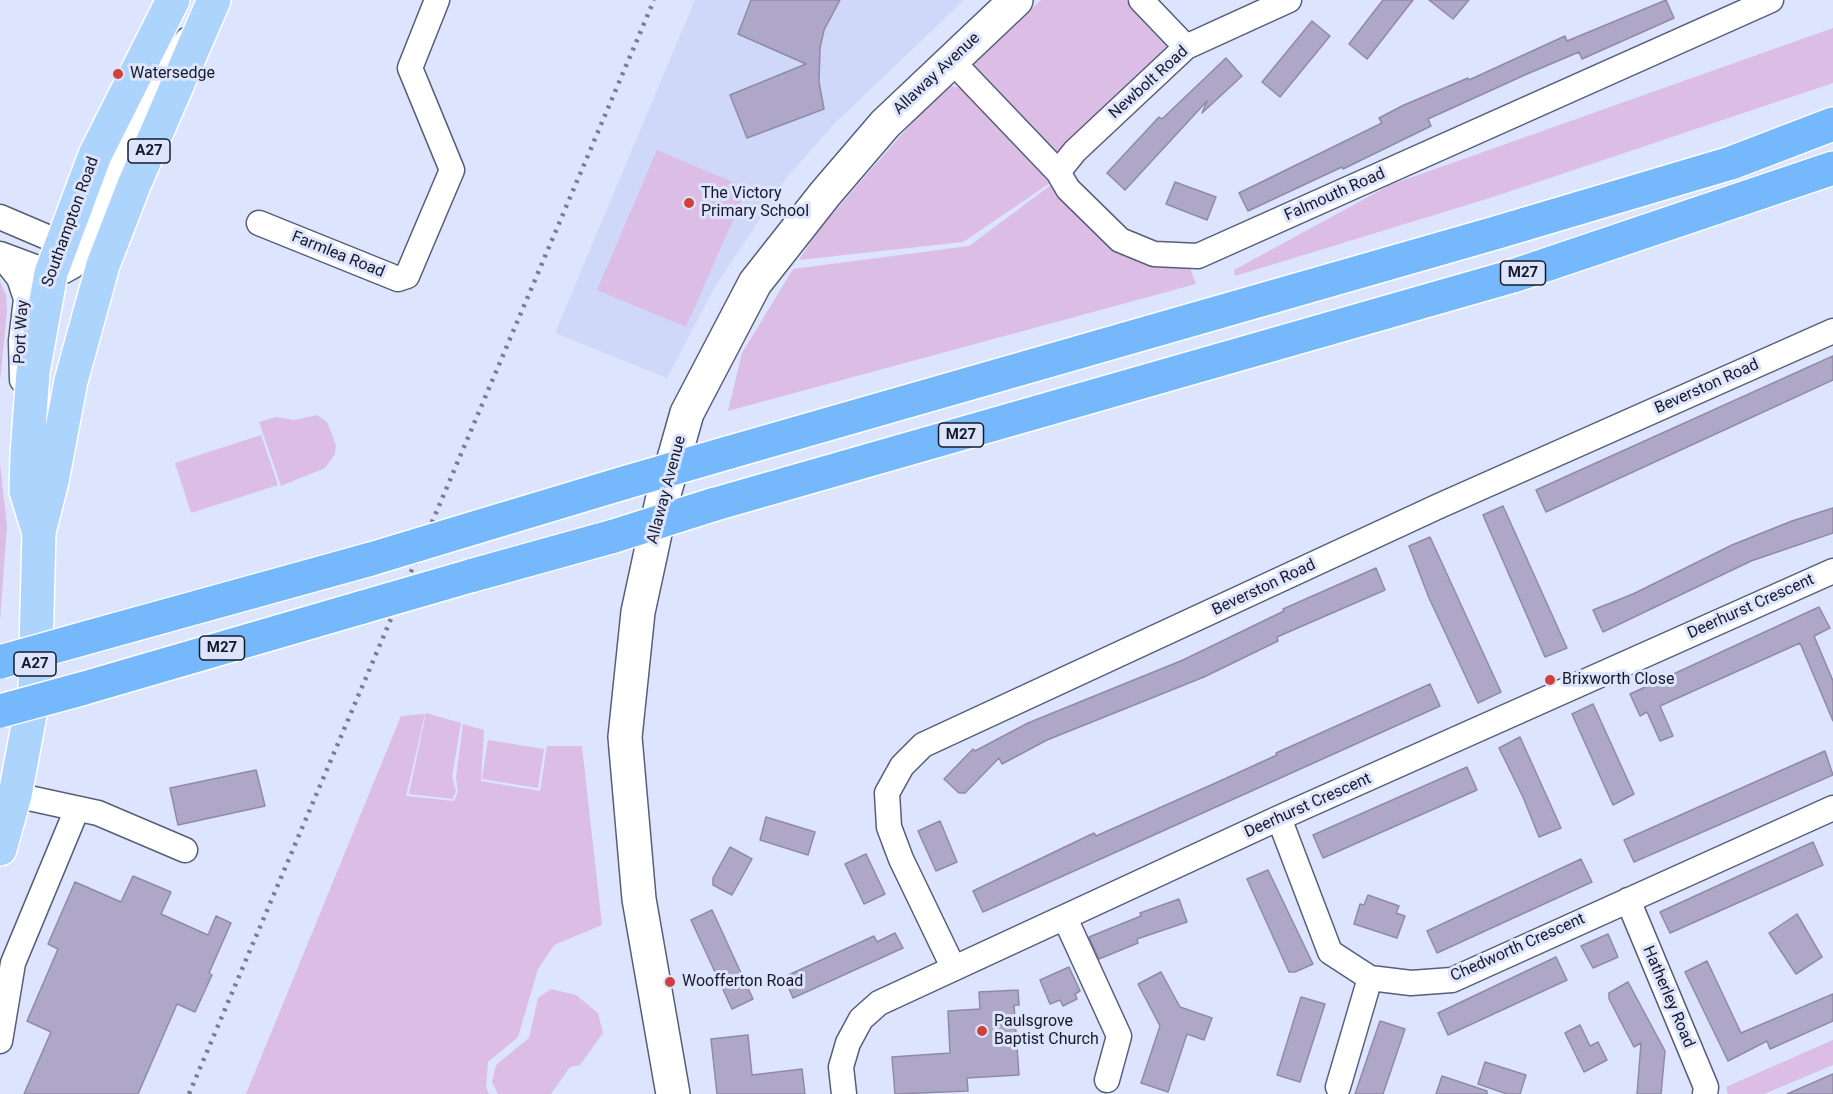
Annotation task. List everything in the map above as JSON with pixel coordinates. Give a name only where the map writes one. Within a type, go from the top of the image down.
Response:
[{"type":"highway","points":[[0,662],[371,559],[727,453],[1495,234],[1731,162],[1833,124]]},
{"type":"highway","name":"M27","points":[[0,711],[1513,276],[1833,168]]},
{"type":"main road","name":"Southampton Road","points":[[39,532],[26,491],[38,333],[64,258],[95,155],[173,0]]},
{"type":"main road","name":"Southampton Road","points":[[0,849],[15,795],[35,688],[39,532],[52,481],[69,389],[90,305],[134,185],[210,8]]},
{"type":"street","name":"Allaway Avenue","points":[[673,1094],[639,899],[625,737],[638,612],[662,501],[687,413],[755,283],[868,142],[1016,0]]},
{"type":"street","points":[[1141,0],[1186,47]]},
{"type":"street","name":"Newbolt Road","points":[[1058,172],[1075,151],[1186,47],[1289,0]]},
{"type":"street","name":"Falmouth Road","points":[[952,61],[1058,172],[1068,189],[1120,240],[1154,254],[1198,256],[1771,0]]},
{"type":"street","name":"Farmlea Road","points":[[258,223],[398,279],[407,276],[452,170],[410,68],[429,2]]},
{"type":"street","points":[[64,258],[127,144],[158,80],[210,8]]},
{"type":"street","points":[[0,218],[64,258],[91,286],[90,305]]},
{"type":"street","name":"Port Way","points":[[1,255],[64,258]]},
{"type":"street","name":"Port Way","points":[[1,255],[19,278],[26,299],[20,371],[30,415]]},
{"type":"street","name":"Beverston Road","points":[[953,967],[901,859],[889,827],[887,793],[902,766],[923,745],[1439,506],[1833,331]]},
{"type":"street","name":"Deerhurst Crescent","points":[[844,1094],[841,1067],[848,1043],[861,1019],[879,1003],[1278,818],[1833,571]]},
{"type":"street","points":[[15,795],[98,813],[186,850]]},
{"type":"street","name":"Chedworth Crescent","points":[[1278,818],[1330,952],[1370,978],[1411,983],[1452,980],[1833,808]]},
{"type":"street","points":[[0,1041],[13,963],[77,809]]},
{"type":"street","name":"Hatherley Road","points":[[1628,900],[1706,1087],[1705,1094]]},
{"type":"street","points":[[1065,918],[1119,1036],[1107,1080]]},
{"type":"street","points":[[1338,1087],[1370,978]]},
{"type":"shaded area","name":"The Victory Primary School","points":[[695,0],[964,0],[836,122],[787,177],[713,290],[667,378],[555,333]]},
{"type":"shaded area","points":[[1041,0],[1127,0],[1168,44],[1167,54],[1056,158],[967,67]]},
{"type":"shaded area","points":[[1833,28],[1833,83],[1493,197],[1235,276],[1234,270],[1390,185]]},
{"type":"shaded area","points":[[946,84],[963,89],[1050,183],[963,242],[799,260],[819,229]]},
{"type":"shaded area","points":[[657,150],[747,188],[686,327],[597,290]]},
{"type":"shaded area","points":[[1051,185],[1109,241],[1188,262],[1196,284],[728,411],[742,353],[793,269],[969,246]]},
{"type":"shaded area","points":[[0,281],[6,295],[7,311],[0,381]]},
{"type":"shaded area","points":[[317,415],[327,422],[336,445],[335,454],[325,468],[281,486],[259,422],[276,417],[294,420]]},
{"type":"shaded area","points":[[261,435],[278,485],[191,513],[175,463]]},
{"type":"shaded area","points":[[0,463],[7,526],[0,621]]},
{"type":"shaded area","points":[[426,713],[461,723],[452,777],[456,791],[453,799],[409,794]]},
{"type":"shaded area","points":[[425,714],[406,796],[454,801],[458,792],[456,777],[463,724],[484,730],[481,781],[540,791],[547,746],[582,746],[602,925],[554,945],[538,969],[518,1037],[488,1062],[486,1087],[489,1094],[246,1094],[401,716]]},
{"type":"shaded area","points":[[488,740],[544,749],[538,788],[482,779]]},
{"type":"shaded area","points":[[551,989],[576,995],[598,1013],[603,1033],[580,1065],[570,1067],[551,1094],[498,1094],[492,1082],[496,1065],[529,1038],[538,998]]},
{"type":"shaded area","points":[[1833,1040],[1833,1065],[1764,1094],[1728,1094],[1726,1087]]},
{"type":"building","points":[[751,0],[840,0],[824,30],[820,48],[819,82],[824,109],[747,138],[730,95],[806,64],[738,34]]},
{"type":"building","points":[[1383,0],[1413,0],[1367,59],[1349,44]]},
{"type":"building","points":[[1429,0],[1469,0],[1453,19]]},
{"type":"building","points":[[1666,0],[1674,18],[1582,59],[1579,52],[1428,119],[1431,126],[1343,169],[1342,167],[1248,211],[1239,193],[1382,123],[1379,118],[1404,105],[1468,78],[1469,80],[1565,36],[1567,41]]},
{"type":"building","points":[[1312,21],[1330,36],[1280,97],[1262,82]]},
{"type":"building","points":[[1226,58],[1242,76],[1202,113],[1207,101],[1125,190],[1107,173],[1159,117],[1162,119]]},
{"type":"building","points":[[1175,182],[1216,197],[1207,220],[1166,204]]},
{"type":"building","points":[[1833,356],[1833,380],[1546,512],[1536,490]]},
{"type":"building","points":[[1503,506],[1567,648],[1545,657],[1483,515]]},
{"type":"building","points":[[1833,508],[1833,533],[1751,561],[1603,632],[1593,610],[1633,594],[1732,545],[1792,521]]},
{"type":"building","points":[[1430,537],[1501,692],[1478,703],[1429,598],[1409,546]]},
{"type":"building","points":[[1376,568],[1385,590],[1277,637],[1278,641],[1204,677],[1047,740],[1002,764],[999,758],[965,793],[959,793],[944,779],[973,749],[975,751],[1028,723],[1183,660],[1284,611],[1283,609]]},
{"type":"building","points":[[1819,607],[1830,628],[1814,636],[1833,681],[1833,721],[1800,643],[1660,706],[1673,736],[1660,741],[1647,712],[1640,716],[1630,694]]},
{"type":"building","points":[[1430,684],[1440,706],[983,912],[973,891],[1094,833],[1096,836]]},
{"type":"building","points":[[1593,704],[1634,794],[1613,805],[1572,714]]},
{"type":"building","points":[[1520,737],[1561,828],[1539,837],[1523,797],[1499,748]]},
{"type":"building","points":[[1825,751],[1833,775],[1634,862],[1624,840]]},
{"type":"building","points":[[1467,767],[1477,790],[1323,858],[1313,835]]},
{"type":"building","points":[[256,770],[265,806],[178,825],[170,788]]},
{"type":"building","points":[[766,817],[815,832],[808,855],[760,840]]},
{"type":"building","points":[[940,821],[957,862],[936,871],[918,831]]},
{"type":"building","points":[[1813,842],[1823,865],[1670,933],[1660,912]]},
{"type":"building","points":[[730,847],[752,859],[732,895],[713,885],[713,878]]},
{"type":"building","points":[[866,854],[885,894],[864,904],[845,864]]},
{"type":"building","points":[[1581,859],[1592,882],[1437,953],[1427,931]]},
{"type":"building","points":[[1268,870],[1313,964],[1295,972],[1289,972],[1247,879]]},
{"type":"building","points":[[133,876],[171,892],[161,914],[208,935],[216,916],[231,923],[209,973],[212,975],[195,1012],[177,1004],[138,1094],[24,1094],[51,1032],[27,1021],[58,949],[48,944],[75,882],[121,902]]},
{"type":"building","points":[[1368,895],[1399,906],[1396,913],[1405,916],[1397,938],[1354,924],[1360,904],[1364,905]]},
{"type":"building","points":[[1179,899],[1187,922],[1137,939],[1138,943],[1099,959],[1089,937],[1141,916],[1140,913]]},
{"type":"building","points":[[712,910],[753,999],[732,1009],[691,920]]},
{"type":"building","points":[[1797,914],[1822,957],[1796,974],[1769,933]]},
{"type":"building","points":[[895,933],[903,948],[793,998],[784,977],[874,936],[877,942]]},
{"type":"building","points":[[1608,934],[1618,957],[1593,968],[1581,946]]},
{"type":"building","points":[[1556,957],[1567,980],[1448,1035],[1438,1013]]},
{"type":"building","points":[[1707,961],[1741,1033],[1833,994],[1833,1021],[1770,1049],[1767,1041],[1728,1061],[1685,972]]},
{"type":"building","points":[[1069,967],[1080,991],[1075,994],[1077,999],[1063,1006],[1060,1000],[1050,1004],[1040,980]]},
{"type":"building","points":[[1161,972],[1180,1007],[1212,1018],[1204,1040],[1187,1034],[1168,1092],[1141,1083],[1160,1026],[1138,984]]},
{"type":"building","points":[[1628,982],[1665,1051],[1661,1094],[1637,1094],[1641,1043],[1634,1047],[1609,999],[1609,993]]},
{"type":"building","name":"Paulsgrove Baptist Church","points":[[1018,990],[1019,1005],[1014,1005],[1019,1075],[967,1078],[968,1091],[895,1094],[892,1057],[950,1053],[948,1011],[980,1009],[979,992]]},
{"type":"building","points":[[1301,997],[1325,1004],[1300,1082],[1277,1075]]},
{"type":"building","points":[[1380,1021],[1405,1029],[1383,1094],[1355,1094]]},
{"type":"building","points":[[1580,1025],[1590,1046],[1598,1042],[1607,1060],[1584,1072],[1565,1033]]},
{"type":"building","points":[[748,1035],[752,1075],[802,1069],[805,1094],[717,1094],[711,1039]]},
{"type":"building","points":[[1485,1062],[1526,1075],[1520,1094],[1507,1094],[1478,1084]]},
{"type":"building","points":[[1833,1074],[1833,1094],[1787,1094]]},
{"type":"building","points":[[1442,1076],[1487,1091],[1487,1094],[1436,1094]]},
{"type":"railway","points":[[189,1094],[654,0]]},
{"type":"place","name":"Watersedge","points":[[118,74]]},
{"type":"place","name":"The Victory Primary School","points":[[689,203]]},
{"type":"place","name":"Brixworth Close","points":[[1550,680]]},
{"type":"place","name":"Woofferton Road","points":[[670,982]]},
{"type":"place","name":"Paulsgrove Baptist Church","points":[[982,1031]]}]
